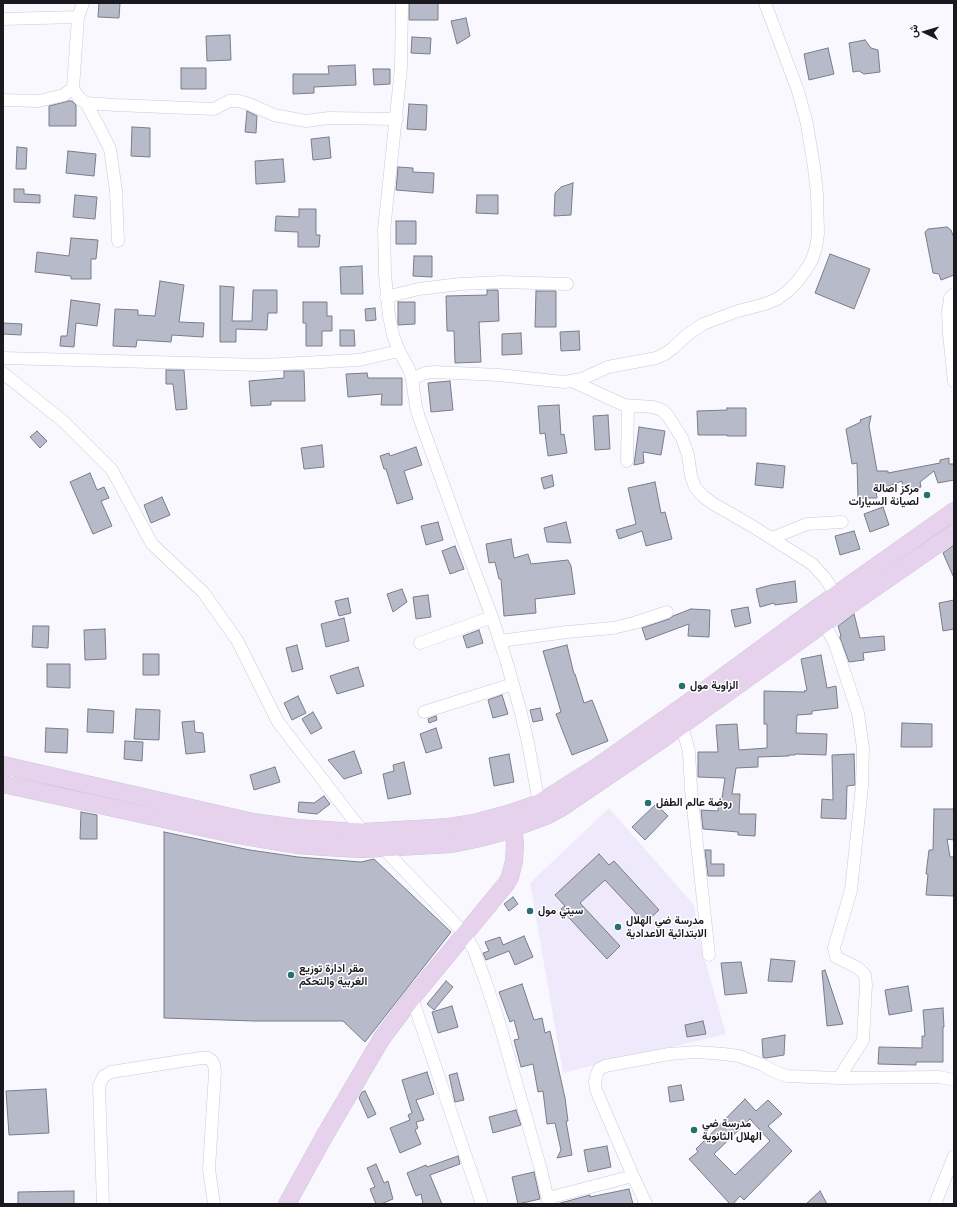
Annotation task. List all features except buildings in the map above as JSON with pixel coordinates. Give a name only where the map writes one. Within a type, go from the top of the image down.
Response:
[{"type":"main road","points":[[3,765],[253,822],[297,828],[363,832],[449,827],[474,823],[513,821],[546,816],[558,801],[598,766],[954,511]]},
{"type":"main road","points":[[3,784],[254,838],[296,845],[340,848],[383,848],[452,844],[476,839],[513,821],[539,803],[558,801],[682,726],[824,623],[954,533]]},
{"type":"main road","points":[[287,1204],[325,1135],[382,1038],[412,998],[502,889],[510,877],[514,860],[515,844],[513,821]]},
{"type":"street","points":[[83,3],[78,18],[73,88],[79,98],[86,102],[116,105],[214,109],[230,101],[240,101],[274,115],[306,121],[329,118],[396,119]]},
{"type":"street","points":[[402,3],[401,68],[384,230],[386,296],[389,316],[393,335],[399,351],[409,369],[412,379],[419,417],[500,641],[528,743],[539,803]]},
{"type":"street","points":[[412,379],[425,373],[438,372],[499,374],[564,382],[582,379],[608,367],[656,358],[665,354],[687,335],[703,324],[738,311],[766,304],[777,299],[798,282],[812,260],[818,234],[814,167],[809,135],[798,91],[765,3]]},
{"type":"street","points":[[3,19],[78,18]]},
{"type":"street","points":[[3,100],[39,101],[64,95],[73,88]]},
{"type":"street","points":[[86,102],[110,149],[116,190],[118,241]]},
{"type":"street","points":[[386,296],[419,289],[460,284],[503,282],[567,284]]},
{"type":"street","points":[[954,294],[950,298],[948,312],[954,381]]},
{"type":"street","points":[[3,358],[262,365],[359,360],[399,351]]},
{"type":"street","points":[[3,373],[63,421],[112,470],[152,544],[203,592],[237,640],[278,722],[363,832]]},
{"type":"street","points":[[572,381],[619,403],[628,406],[658,408],[666,413],[682,438],[688,455],[691,476],[696,487],[703,496],[812,564],[825,578],[836,595]]},
{"type":"street","points":[[627,461],[628,406]]},
{"type":"street","points":[[772,538],[807,524],[842,522]]},
{"type":"street","points":[[500,641],[566,632],[614,628],[667,612]]},
{"type":"street","points":[[420,643],[492,617]]},
{"type":"street","points":[[824,623],[835,644],[858,713],[862,748],[862,786],[851,890],[834,948],[836,957],[858,968],[865,975],[866,984],[863,1040],[839,1078]]},
{"type":"street","points":[[424,712],[513,684]]},
{"type":"street","points":[[682,726],[689,752],[691,789],[709,955]]},
{"type":"street","points":[[383,848],[465,934],[474,950],[499,1022],[549,1201],[633,1176]]},
{"type":"street","points":[[412,998],[482,1204]]},
{"type":"street","points":[[646,1204],[596,1090],[595,1081],[597,1074],[599,1069],[605,1066],[669,1054],[696,1052],[739,1056],[763,1065],[773,1072],[787,1076],[839,1078],[939,1077],[954,1080]]},
{"type":"street","points":[[103,1204],[99,1086],[103,1077],[111,1072],[201,1058],[208,1058],[212,1061],[215,1072],[209,1169],[214,1204]]},
{"type":"street","points":[[935,1204],[954,1156]]},
{"type":"shaded area","name":"مدرسة ضي الهلال الابتدائية الاعدادية","points":[[609,808],[694,905],[702,950],[726,1034],[563,1073],[530,883]]},
{"type":"place","name":"مركز اصالة لصيانة السيارات","points":[[927,495]]},
{"type":"place","name":"الزاوية مول","points":[[682,686]]},
{"type":"place","name":"روضة عالم الطفل","points":[[648,803]]},
{"type":"place","name":"سيتي مول","points":[[530,911]]},
{"type":"place","name":"مدرسة ضي الهلال الابتدائية الاعدادية","points":[[618,927]]},
{"type":"place","name":"مقر ادارة توزيع الغربية والتحكم","points":[[291,975]]},
{"type":"place","name":"مدرسة ضي الهلال الثانوية","points":[[694,1130]]}]
